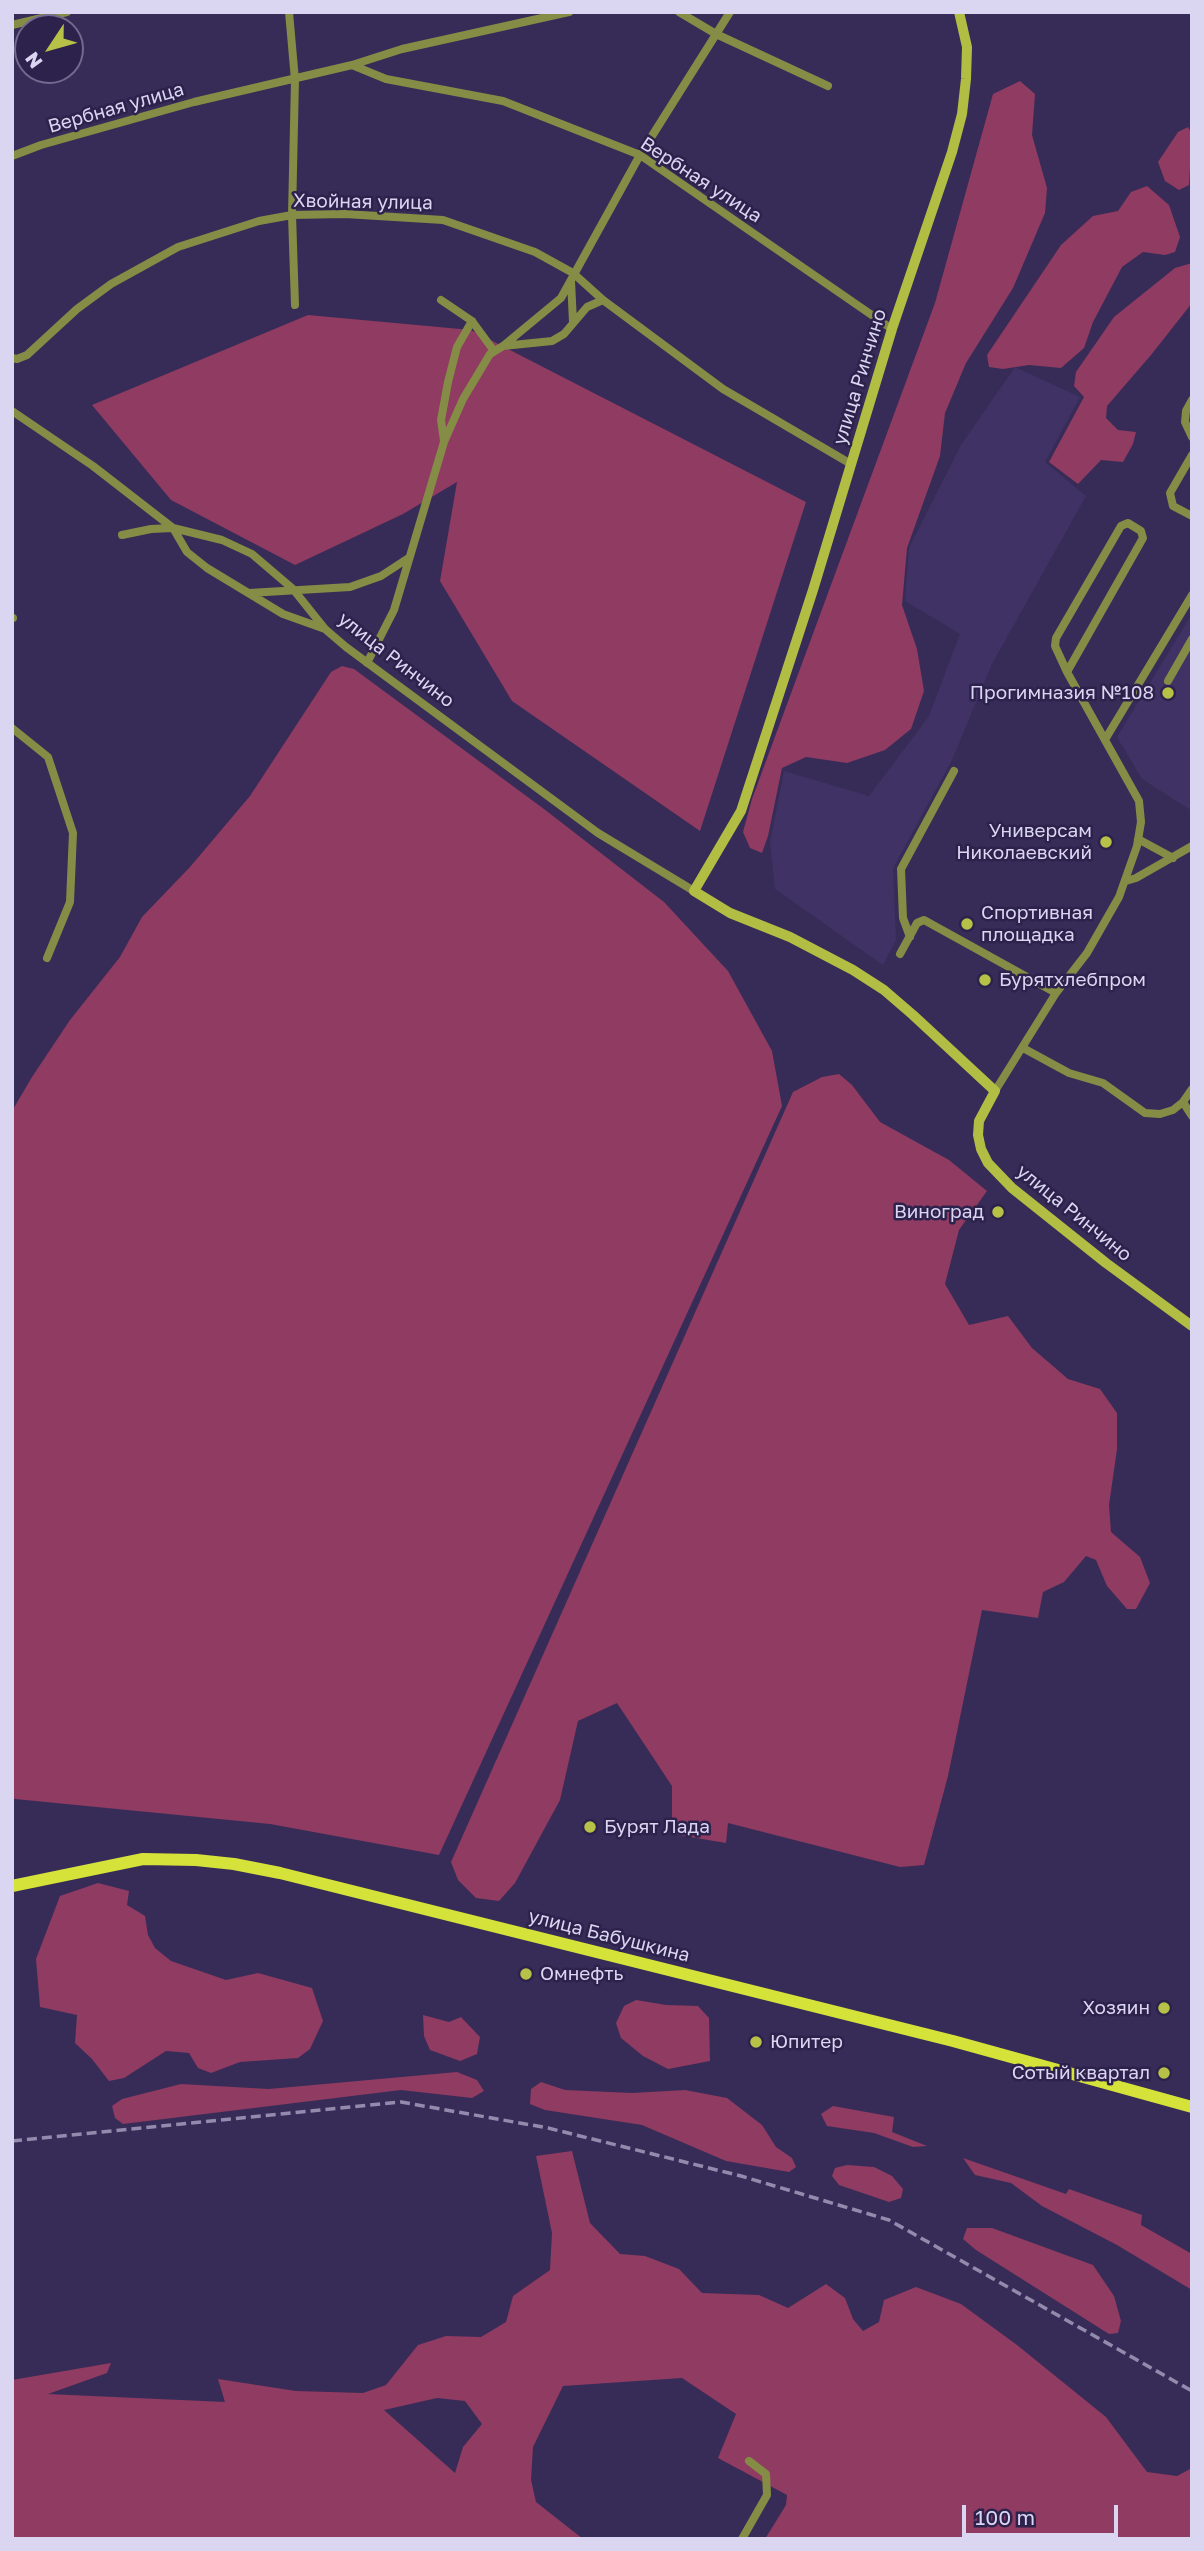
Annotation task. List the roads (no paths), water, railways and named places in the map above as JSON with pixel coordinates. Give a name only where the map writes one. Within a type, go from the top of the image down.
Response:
[{"type":"main road","name":"улица Бабушкина","points":[[12,1886],[142,1859],[234,1864],[953,2041],[1192,2106]]},
{"type":"street","points":[[49,14],[67,12]]},
{"type":"street","points":[[289,12],[295,80],[292,215],[295,305]]},
{"type":"street","name":"Вербная улица","points":[[12,156],[41,145],[194,102],[295,80],[402,49],[569,12]]},
{"type":"street","points":[[679,12],[716,34],[828,86]]},
{"type":"street","points":[[367,663],[394,610],[444,442],[463,399],[490,354],[561,298],[640,155],[730,12]]},
{"type":"street","name":"улица Ринчино","points":[[694,891],[741,811],[962,114],[967,47],[959,12]]},
{"type":"street","name":"Вербная улица","points":[[352,65],[386,79],[503,101],[640,155],[892,328]]},
{"type":"street","name":"Хвойная улица","points":[[12,358],[27,355],[76,309],[111,284],[178,247],[259,221],[292,215],[345,214],[443,220],[535,252],[583,282],[603,300],[723,389],[851,464]]},
{"type":"street","points":[[572,276],[573,322]]},
{"type":"street","points":[[573,305],[583,282]]},
{"type":"street","points":[[441,300],[472,321],[494,351]]},
{"type":"street","points":[[503,346],[552,341],[564,334],[587,307],[603,300]]},
{"type":"street","points":[[444,442],[442,420],[448,382],[457,346],[472,321]]},
{"type":"street","points":[[1192,400],[1186,411],[1185,422],[1192,437]]},
{"type":"street","name":"улица Ринчино","points":[[12,411],[93,466],[173,528],[222,540],[252,554],[293,589],[325,629],[367,663],[598,833],[730,912],[790,937],[884,990],[995,1091],[979,1121],[978,1135],[988,1163],[1012,1188],[1106,1263],[1192,1326]]},
{"type":"street","points":[[1192,455],[1170,493],[1173,506],[1192,516]]},
{"type":"street","points":[[995,1091],[1056,993],[1087,953],[1126,881],[1138,839],[1142,821],[1139,801],[1067,672],[1055,646],[1056,638],[1121,526],[1128,523],[1141,531],[1143,538],[1067,672]]},
{"type":"street","points":[[122,536],[151,529],[173,528],[187,552],[248,593],[283,614],[325,629]]},
{"type":"street","points":[[248,593],[350,587],[381,576],[407,559]]},
{"type":"street","points":[[1106,738],[1192,595]]},
{"type":"street","points":[[1168,681],[1192,639]]},
{"type":"street","points":[[12,728],[48,757],[73,834],[70,902],[47,958]]},
{"type":"street","points":[[910,937],[903,918],[901,869],[954,771]]},
{"type":"street","points":[[1138,839],[1173,858]]},
{"type":"street","points":[[1126,881],[1192,846]]},
{"type":"street","points":[[900,954],[918,923],[924,920],[1056,993]]},
{"type":"street","points":[[1023,1048],[1069,1073],[1103,1083],[1145,1113],[1160,1114],[1173,1110],[1192,1089]]},
{"type":"street","points":[[1183,1102],[1192,1116]]},
{"type":"street","points":[[742,2539],[767,2495],[766,2474],[749,2461]]},
{"type":"railway","points":[[12,2141],[401,2102],[548,2128],[741,2176],[889,2220],[1192,2391]]},
{"type":"place","name":"Прогимназия №108","points":[[1168,693]]},
{"type":"place","name":"Универсам Николаевский","points":[[1106,842]]},
{"type":"place","name":"Спортивная площадка","points":[[967,924]]},
{"type":"place","name":"Бурятхлебпром","points":[[985,980]]},
{"type":"place","name":"Виноград","points":[[998,1212]]},
{"type":"place","name":"Бурят Лада","points":[[590,1827]]},
{"type":"place","name":"Омнефть","points":[[526,1974]]},
{"type":"place","name":"Хозяин","points":[[1164,2008]]},
{"type":"place","name":"Юпитер","points":[[756,2042]]},
{"type":"place","name":"Сотый квартал","points":[[1164,2073]]}]
